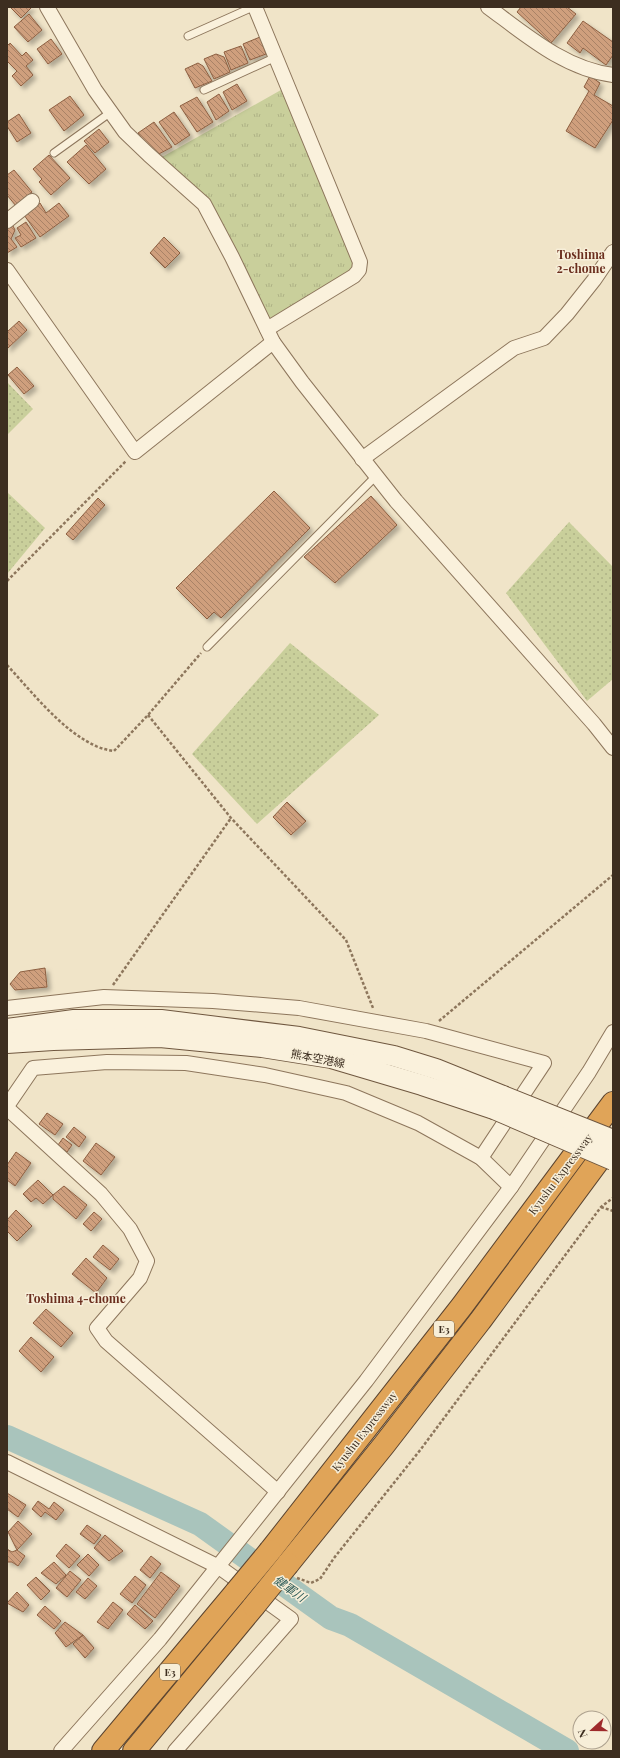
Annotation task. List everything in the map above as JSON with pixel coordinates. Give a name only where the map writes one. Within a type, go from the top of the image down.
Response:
[{"type":"highway","name":"Kyushu Expressway","points":[[103,1751],[270,1550],[462,1306],[613,1103]]},
{"type":"highway","name":"Kyushu Expressway","points":[[134,1751],[254,1606],[290,1570],[480,1320],[613,1140]]},
{"type":"main road","name":"熊本空港線","points":[[7,1029],[74,1020],[161,1020],[299,1037],[394,1056],[436,1069],[498,1103],[613,1160]]},
{"type":"main road","name":"熊本空港線","points":[[7,1043],[160,1037],[262,1047],[331,1058],[422,1085],[498,1103],[613,1140]]},
{"type":"street","points":[[47,7],[95,90],[125,132],[204,204],[232,257],[273,342],[376,476],[594,724],[613,748]]},
{"type":"street","points":[[254,7],[276,56],[360,262],[359,270],[354,276],[266,329]]},
{"type":"street","points":[[488,7],[542,47],[596,73],[613,75]]},
{"type":"street","points":[[7,221],[32,201]]},
{"type":"street","points":[[362,458],[514,348],[544,338],[567,314],[594,280],[613,252]]},
{"type":"street","points":[[7,270],[135,452],[273,342]]},
{"type":"street","points":[[7,1008],[104,997],[213,1001],[299,1008],[426,1031],[544,1063],[480,1158]]},
{"type":"street","points":[[61,1751],[160,1639],[366,1381],[511,1187],[589,1072],[613,1032]]},
{"type":"street","points":[[278,1492],[106,1341],[97,1328],[140,1278],[147,1261],[130,1229],[100,1194],[7,1107],[33,1068],[107,1062],[186,1063],[265,1075],[346,1093],[418,1123],[480,1158],[511,1187]]},
{"type":"street","points":[[7,1462],[219,1567],[291,1619],[175,1751]]},
{"type":"lane","points":[[188,36],[254,7]]},
{"type":"lane","points":[[204,90],[276,56]]},
{"type":"lane","points":[[54,153],[111,112]]},
{"type":"lane","points":[[207,647],[376,476]]},
{"type":"path","points":[[7,581],[135,452]]},
{"type":"path","points":[[7,665],[60,720],[82,738],[97,746],[114,752],[207,647]]},
{"type":"path","points":[[148,715],[230,818],[346,940],[379,1023]]},
{"type":"path","points":[[104,997],[230,818]]},
{"type":"path","points":[[426,1031],[613,875]]},
{"type":"path","points":[[290,1570],[311,1583],[320,1579],[334,1558],[426,1443],[601,1207],[613,1198]]},
{"type":"path","points":[[601,1207],[613,1211]]},
{"type":"green space","points":[[288,86],[359,270],[267,329],[204,204],[155,161]]},
{"type":"green space","points":[[7,382],[33,409],[7,435]]},
{"type":"green space","points":[[7,492],[45,528],[7,574]]},
{"type":"green space","points":[[569,522],[613,567],[613,679],[587,701],[506,593]]},
{"type":"green space","points":[[290,643],[379,715],[257,824],[192,754]]},
{"type":"building","points":[[10,7],[32,7],[21,18]]},
{"type":"building","points":[[521,7],[567,7],[576,14],[551,43],[517,12]]},
{"type":"building","points":[[29,14],[42,30],[28,42],[14,27]]},
{"type":"building","points":[[583,21],[613,42],[613,55],[606,65],[583,48],[580,53],[567,43]]},
{"type":"building","points":[[260,37],[266,54],[250,60],[243,44]]},
{"type":"building","points":[[51,39],[62,54],[48,64],[37,49]]},
{"type":"building","points":[[7,43],[9,45],[10,43],[22,56],[26,52],[33,60],[26,66],[33,75],[21,86],[12,76],[17,71],[7,61]]},
{"type":"building","points":[[241,46],[248,63],[231,70],[224,52]]},
{"type":"building","points":[[216,54],[224,57],[230,72],[214,79],[204,59]]},
{"type":"building","points":[[198,63],[203,66],[212,81],[195,88],[185,69]]},
{"type":"building","points":[[590,76],[600,83],[594,95],[613,106],[613,120],[595,148],[566,131],[589,91],[584,87]]},
{"type":"building","points":[[237,84],[247,101],[232,110],[223,92]]},
{"type":"building","points":[[219,94],[229,111],[216,120],[207,102]]},
{"type":"building","points":[[70,96],[84,115],[64,131],[49,110]]},
{"type":"building","points":[[197,97],[213,122],[197,132],[180,106]]},
{"type":"building","points":[[174,112],[190,135],[175,145],[159,122]]},
{"type":"building","points":[[19,114],[31,133],[17,142],[7,126],[7,122]]},
{"type":"building","points":[[154,122],[172,147],[155,156],[138,133]]},
{"type":"building","points":[[99,129],[109,142],[95,153],[84,141]]},
{"type":"building","points":[[86,145],[106,169],[89,184],[67,162]]},
{"type":"building","points":[[49,155],[70,178],[51,195],[39,182],[42,179],[33,169]]},
{"type":"building","points":[[14,170],[32,192],[16,206],[7,195],[7,175]]},
{"type":"building","points":[[40,203],[46,213],[59,203],[69,216],[40,237],[24,215]]},
{"type":"building","points":[[26,222],[36,238],[21,247],[15,238],[21,235],[17,228]]},
{"type":"building","points":[[12,224],[15,230],[11,239],[17,247],[7,253],[7,228]]},
{"type":"building","points":[[164,237],[180,253],[165,268],[150,253]]},
{"type":"building","points":[[19,321],[27,330],[7,349],[7,332]]},
{"type":"building","points":[[17,367],[34,386],[24,394],[8,375]]},
{"type":"building","points":[[274,491],[310,528],[221,618],[214,612],[207,619],[176,588]]},
{"type":"building","points":[[371,496],[397,525],[335,583],[304,557]]},
{"type":"building","points":[[98,498],[105,505],[73,540],[66,534]]},
{"type":"building","points":[[287,802],[306,821],[291,835],[273,817]]},
{"type":"building","points":[[45,968],[47,987],[15,990],[10,984],[20,972]]},
{"type":"building","points":[[47,1113],[63,1124],[55,1135],[39,1124]]},
{"type":"building","points":[[74,1127],[86,1137],[79,1147],[66,1137]]},
{"type":"building","points":[[63,1138],[72,1145],[67,1152],[58,1145]]},
{"type":"building","points":[[96,1143],[115,1157],[101,1175],[83,1161]]},
{"type":"building","points":[[16,1152],[31,1163],[15,1186],[7,1180],[7,1165]]},
{"type":"building","points":[[38,1180],[53,1195],[43,1204],[36,1198],[31,1202],[23,1194]]},
{"type":"building","points":[[64,1186],[87,1205],[76,1219],[53,1199],[53,1195]]},
{"type":"building","points":[[16,1210],[32,1226],[17,1241],[7,1231],[7,1220]]},
{"type":"building","points":[[94,1212],[102,1219],[91,1231],[83,1224]]},
{"type":"building","points":[[103,1245],[119,1259],[110,1270],[93,1257]]},
{"type":"building","points":[[86,1258],[107,1278],[96,1293],[72,1274]]},
{"type":"building","points":[[46,1309],[73,1333],[61,1347],[33,1323]]},
{"type":"building","points":[[31,1337],[54,1357],[41,1372],[19,1351]]},
{"type":"building","points":[[7,1493],[26,1505],[18,1517],[7,1509]]},
{"type":"building","points":[[38,1501],[49,1509],[54,1502],[64,1510],[56,1520],[45,1512],[41,1517],[32,1509]]},
{"type":"building","points":[[18,1521],[32,1534],[17,1550],[8,1532]]},
{"type":"building","points":[[87,1525],[101,1535],[94,1544],[80,1534]]},
{"type":"building","points":[[105,1535],[123,1551],[109,1561],[94,1548]]},
{"type":"building","points":[[66,1544],[80,1556],[69,1568],[56,1556]]},
{"type":"building","points":[[7,1549],[12,1552],[17,1550],[25,1556],[18,1566],[12,1562],[7,1562]]},
{"type":"building","points":[[88,1554],[99,1565],[89,1576],[77,1565]]},
{"type":"building","points":[[151,1556],[161,1564],[150,1578],[140,1570]]},
{"type":"building","points":[[54,1562],[66,1575],[56,1584],[41,1573]]},
{"type":"building","points":[[70,1571],[81,1580],[67,1597],[56,1588]]},
{"type":"building","points":[[161,1572],[180,1586],[155,1618],[137,1604]]},
{"type":"building","points":[[135,1576],[146,1585],[132,1603],[120,1594]]},
{"type":"building","points":[[36,1577],[50,1591],[41,1600],[27,1585]]},
{"type":"building","points":[[88,1578],[97,1586],[85,1599],[76,1592]]},
{"type":"building","points":[[17,1592],[29,1605],[23,1612],[7,1603]]},
{"type":"building","points":[[113,1602],[123,1610],[108,1629],[97,1622]]},
{"type":"building","points":[[135,1605],[153,1621],[145,1629],[127,1614]]},
{"type":"building","points":[[45,1606],[61,1621],[54,1629],[37,1615]]},
{"type":"building","points":[[65,1622],[83,1635],[66,1647],[55,1633]]},
{"type":"building","points":[[83,1635],[94,1648],[85,1658],[73,1644]]},
{"type":"waterway","name":"健軍川","points":[[7,1437],[200,1524],[331,1618],[350,1625],[567,1751]]},
{"type":"district","name":"Toshima 2-chome","points":[[581,261]]},
{"type":"district","name":"Toshima 4-chome","points":[[76,1298]]}]
